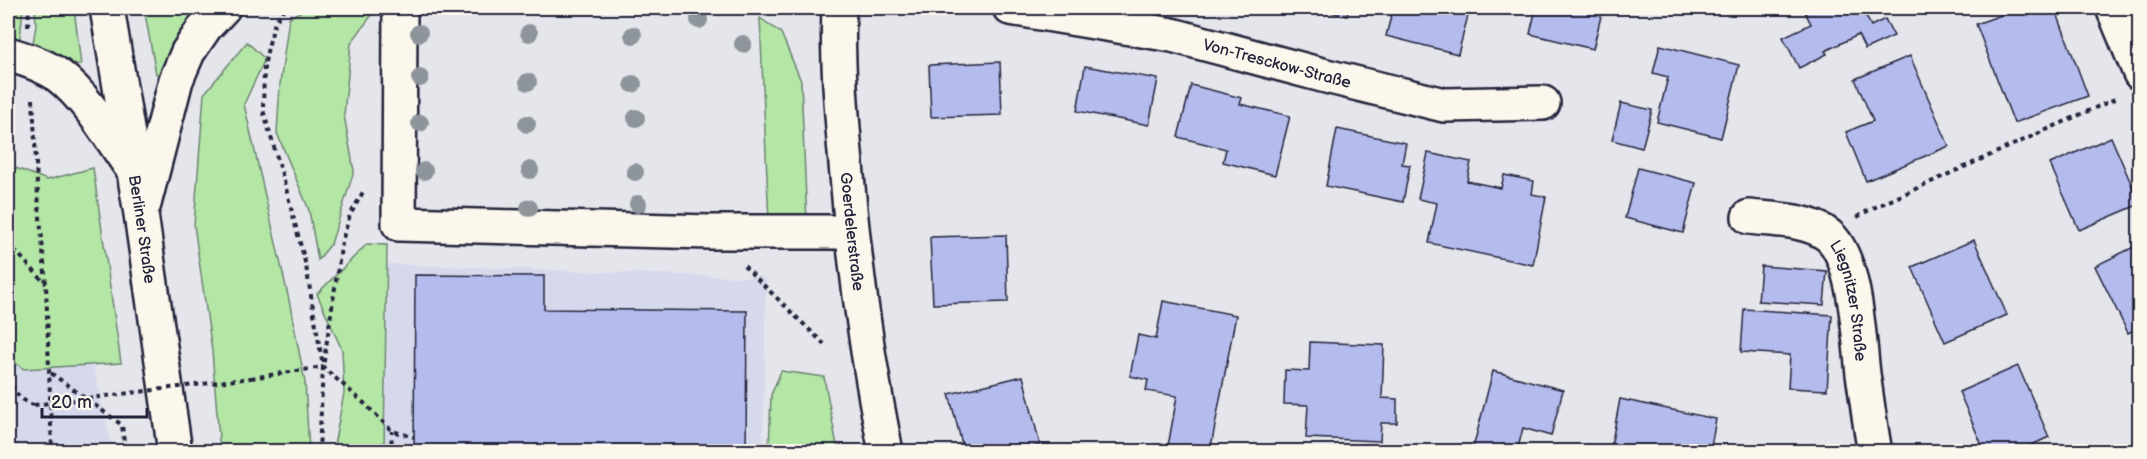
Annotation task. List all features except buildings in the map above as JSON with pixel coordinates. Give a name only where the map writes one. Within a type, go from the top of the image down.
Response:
[{"type":"main road","name":"Berliner Straße","points":[[107,8],[141,214],[175,452]]},
{"type":"main road","points":[[141,214],[176,80],[188,52],[223,8]]},
{"type":"main road","points":[[400,8],[399,224],[710,232],[851,232]]},
{"type":"main road","name":"Goerdelerstraße","points":[[839,8],[840,88],[851,232],[865,342],[886,452]]},
{"type":"main road","name":"Von-Tresckow-Straße","points":[[1010,8],[1172,35],[1315,74],[1444,105],[1543,103]]},
{"type":"main road","points":[[2113,8],[2139,73]]},
{"type":"main road","points":[[8,54],[59,75],[90,108],[134,171]]},
{"type":"main road","name":"Liegnitzer Straße","points":[[1749,217],[1814,227],[1828,235],[1837,244],[1853,288],[1875,452]]},
{"type":"path","points":[[285,8],[275,22],[268,47],[264,67],[263,110],[306,266],[323,367],[392,431],[414,436]]},
{"type":"path","points":[[32,90],[51,372],[52,452]]},
{"type":"path","points":[[1828,235],[1870,209],[2118,97]]},
{"type":"path","points":[[320,452],[323,367],[342,241],[350,215],[359,197],[370,186],[399,188]]},
{"type":"path","points":[[710,232],[824,344]]},
{"type":"path","points":[[8,243],[46,285]]},
{"type":"path","points":[[8,377],[16,393],[27,403],[34,405],[323,367]]},
{"type":"path","points":[[51,372],[122,425],[125,452]]},
{"type":"path","points":[[391,452],[392,431]]},
{"type":"shaded area","points":[[388,264],[766,278],[763,451],[385,452]]},
{"type":"shaded area","points":[[8,358],[24,369],[93,365],[113,451],[8,451]]},
{"type":"green space","points":[[8,8],[23,8],[20,39],[8,37]]},
{"type":"green space","points":[[35,8],[74,8],[81,65],[76,65],[53,51],[33,43],[36,25]]},
{"type":"green space","points":[[144,8],[202,8],[161,75],[156,74]]},
{"type":"green space","points":[[306,8],[377,8],[351,43],[344,115],[354,171],[331,244],[318,260],[309,210],[277,133],[280,84],[289,18]]},
{"type":"green space","points":[[760,18],[781,33],[801,81],[807,223],[769,222]]},
{"type":"green space","points":[[247,42],[265,59],[244,104],[289,300],[305,382],[309,451],[220,451],[212,351],[194,225],[204,94]]},
{"type":"green space","points":[[8,165],[47,180],[93,168],[121,363],[24,369],[8,358]]},
{"type":"green space","points":[[367,244],[387,245],[384,451],[333,451],[344,393],[342,350],[317,294]]},
{"type":"green space","points":[[781,371],[824,377],[838,451],[769,451],[771,395]]}]
